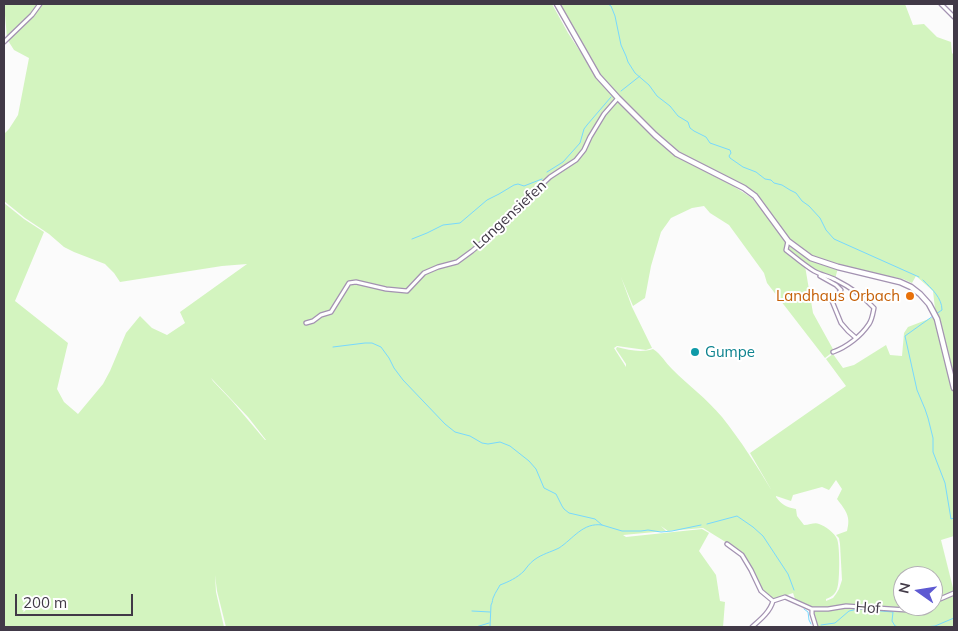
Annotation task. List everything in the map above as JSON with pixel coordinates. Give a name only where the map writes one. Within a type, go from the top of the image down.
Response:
[{"type":"main road","points":[[557,4],[598,76],[655,135],[677,154],[744,188],[755,196],[788,241],[811,258],[838,267],[894,280],[907,285],[920,294],[933,310],[937,319],[954,388]]},
{"type":"street","points":[[4,42],[32,15],[40,4]]},
{"type":"street","points":[[944,5],[954,17]]},
{"type":"street","name":"Langensiefen","points":[[306,323],[331,312],[349,283],[361,283],[386,289],[407,291],[424,273],[457,262],[508,221],[517,208],[550,177],[576,160],[584,150],[604,114],[618,98]]},
{"type":"street","points":[[788,241],[786,250],[841,290],[832,301],[841,322],[856,338]]},
{"type":"street","points":[[816,272],[835,279],[858,293],[874,308],[870,323],[842,349],[833,352]]},
{"type":"street","points":[[727,544],[742,555],[752,570],[761,591],[773,601],[765,616],[752,627]]},
{"type":"street","name":"Hof","points":[[773,601],[785,597],[812,609],[828,610],[846,606],[893,609]]},
{"type":"street","points":[[812,609],[816,627]]},
{"type":"green space","points":[[4,4],[39,4],[32,14],[7,38]]},
{"type":"green space","points":[[42,4],[552,4],[568,33],[597,77],[617,99],[603,113],[577,161],[605,114],[618,100],[638,122],[676,156],[752,198],[787,241],[785,249],[805,266],[813,313],[834,351],[825,358],[767,283],[764,273],[729,225],[710,213],[704,206],[692,208],[671,218],[661,232],[651,266],[645,298],[633,306],[621,277],[632,307],[652,348],[646,350],[617,346],[614,348],[626,367],[616,349],[617,347],[635,351],[644,351],[653,349],[656,351],[722,417],[749,454],[772,491],[750,453],[846,386],[826,359],[833,354],[843,368],[854,365],[886,345],[890,355],[902,356],[904,333],[908,327],[934,317],[945,352],[954,396],[954,536],[941,540],[954,592],[943,597],[943,566],[893,566],[893,609],[864,606],[828,609],[813,608],[796,602],[793,593],[773,600],[761,590],[742,554],[732,546],[703,528],[668,531],[661,526],[666,531],[623,535],[626,537],[702,529],[709,533],[699,551],[716,575],[720,601],[725,602],[723,627],[226,627],[215,575],[216,592],[224,627],[4,627],[4,203],[44,232],[15,301],[68,343],[57,389],[64,402],[78,414],[103,384],[126,333],[140,316],[152,328],[167,335],[185,323],[180,312],[247,264],[222,266],[120,282],[105,264],[64,247],[4,201],[4,134],[18,115],[29,58],[14,50],[7,39],[32,17]],"holes":[[[211,378],[248,417],[266,440]],[[836,480],[842,489],[837,499],[847,514],[848,521],[847,531],[836,535],[839,538],[840,544],[842,580],[833,598],[826,601],[835,593],[838,585],[839,556],[837,539],[832,532],[821,525],[816,523],[804,525],[797,516],[796,509],[784,505],[776,496],[791,501],[793,495],[822,487],[829,490]]]},
{"type":"green space","points":[[559,4],[905,4],[913,25],[924,24],[937,37],[951,42],[954,55],[954,379],[935,309],[933,291],[916,276],[912,283],[903,279],[838,266],[811,257],[789,240],[755,195],[678,153],[655,134],[600,75]]},
{"type":"green space","points":[[788,242],[798,250],[838,268],[835,279],[816,272],[786,249]]},
{"type":"green space","points":[[954,595],[954,627],[817,627],[813,614],[813,610],[846,607],[893,610],[893,616],[943,616],[943,600]]},
{"type":"waterway","points":[[608,4],[611,6],[615,16],[621,45],[635,73],[678,116],[688,122],[690,128],[706,137],[710,143],[730,150],[730,158],[743,167],[796,193],[820,218],[826,230],[834,239],[919,277]]},
{"type":"waterway","points":[[621,91],[640,76]]},
{"type":"waterway","points":[[547,172],[563,162],[580,143],[584,129],[611,97]]},
{"type":"waterway","points":[[412,239],[443,225],[460,223],[487,200],[514,185],[524,186],[542,179]]},
{"type":"waterway","points":[[923,280],[936,294],[942,306],[942,310],[936,314]]},
{"type":"waterway","points":[[933,316],[905,336],[917,390],[925,409],[933,438],[933,452],[945,483],[951,519],[954,518]]},
{"type":"waterway","points":[[333,347],[365,343],[372,343],[381,347],[403,380],[445,424],[455,432],[470,436],[482,443],[500,442],[510,446],[529,461],[536,469],[544,488],[556,494],[564,509],[569,513],[595,519],[602,525],[622,531],[648,530],[661,532],[701,525]]},
{"type":"waterway","points":[[707,524],[737,516],[753,527],[763,536],[788,574],[794,590]]},
{"type":"waterway","points":[[490,627],[491,605],[500,585],[518,576],[534,560],[559,548],[589,526],[602,525]]},
{"type":"waterway","points":[[804,609],[808,612],[811,624]]},
{"type":"waterway","points":[[821,625],[835,623],[849,611],[858,609],[893,612],[892,621],[895,626],[899,627]]},
{"type":"waterway","points":[[472,611],[490,612]]},
{"type":"waterway","points":[[925,627],[935,626],[954,618]]},
{"type":"waterway","points":[[476,627],[489,623]]},
{"type":"place","name":"Landhaus Orbach","points":[[910,296]]},
{"type":"place","name":"Gumpe","points":[[695,352]]}]
